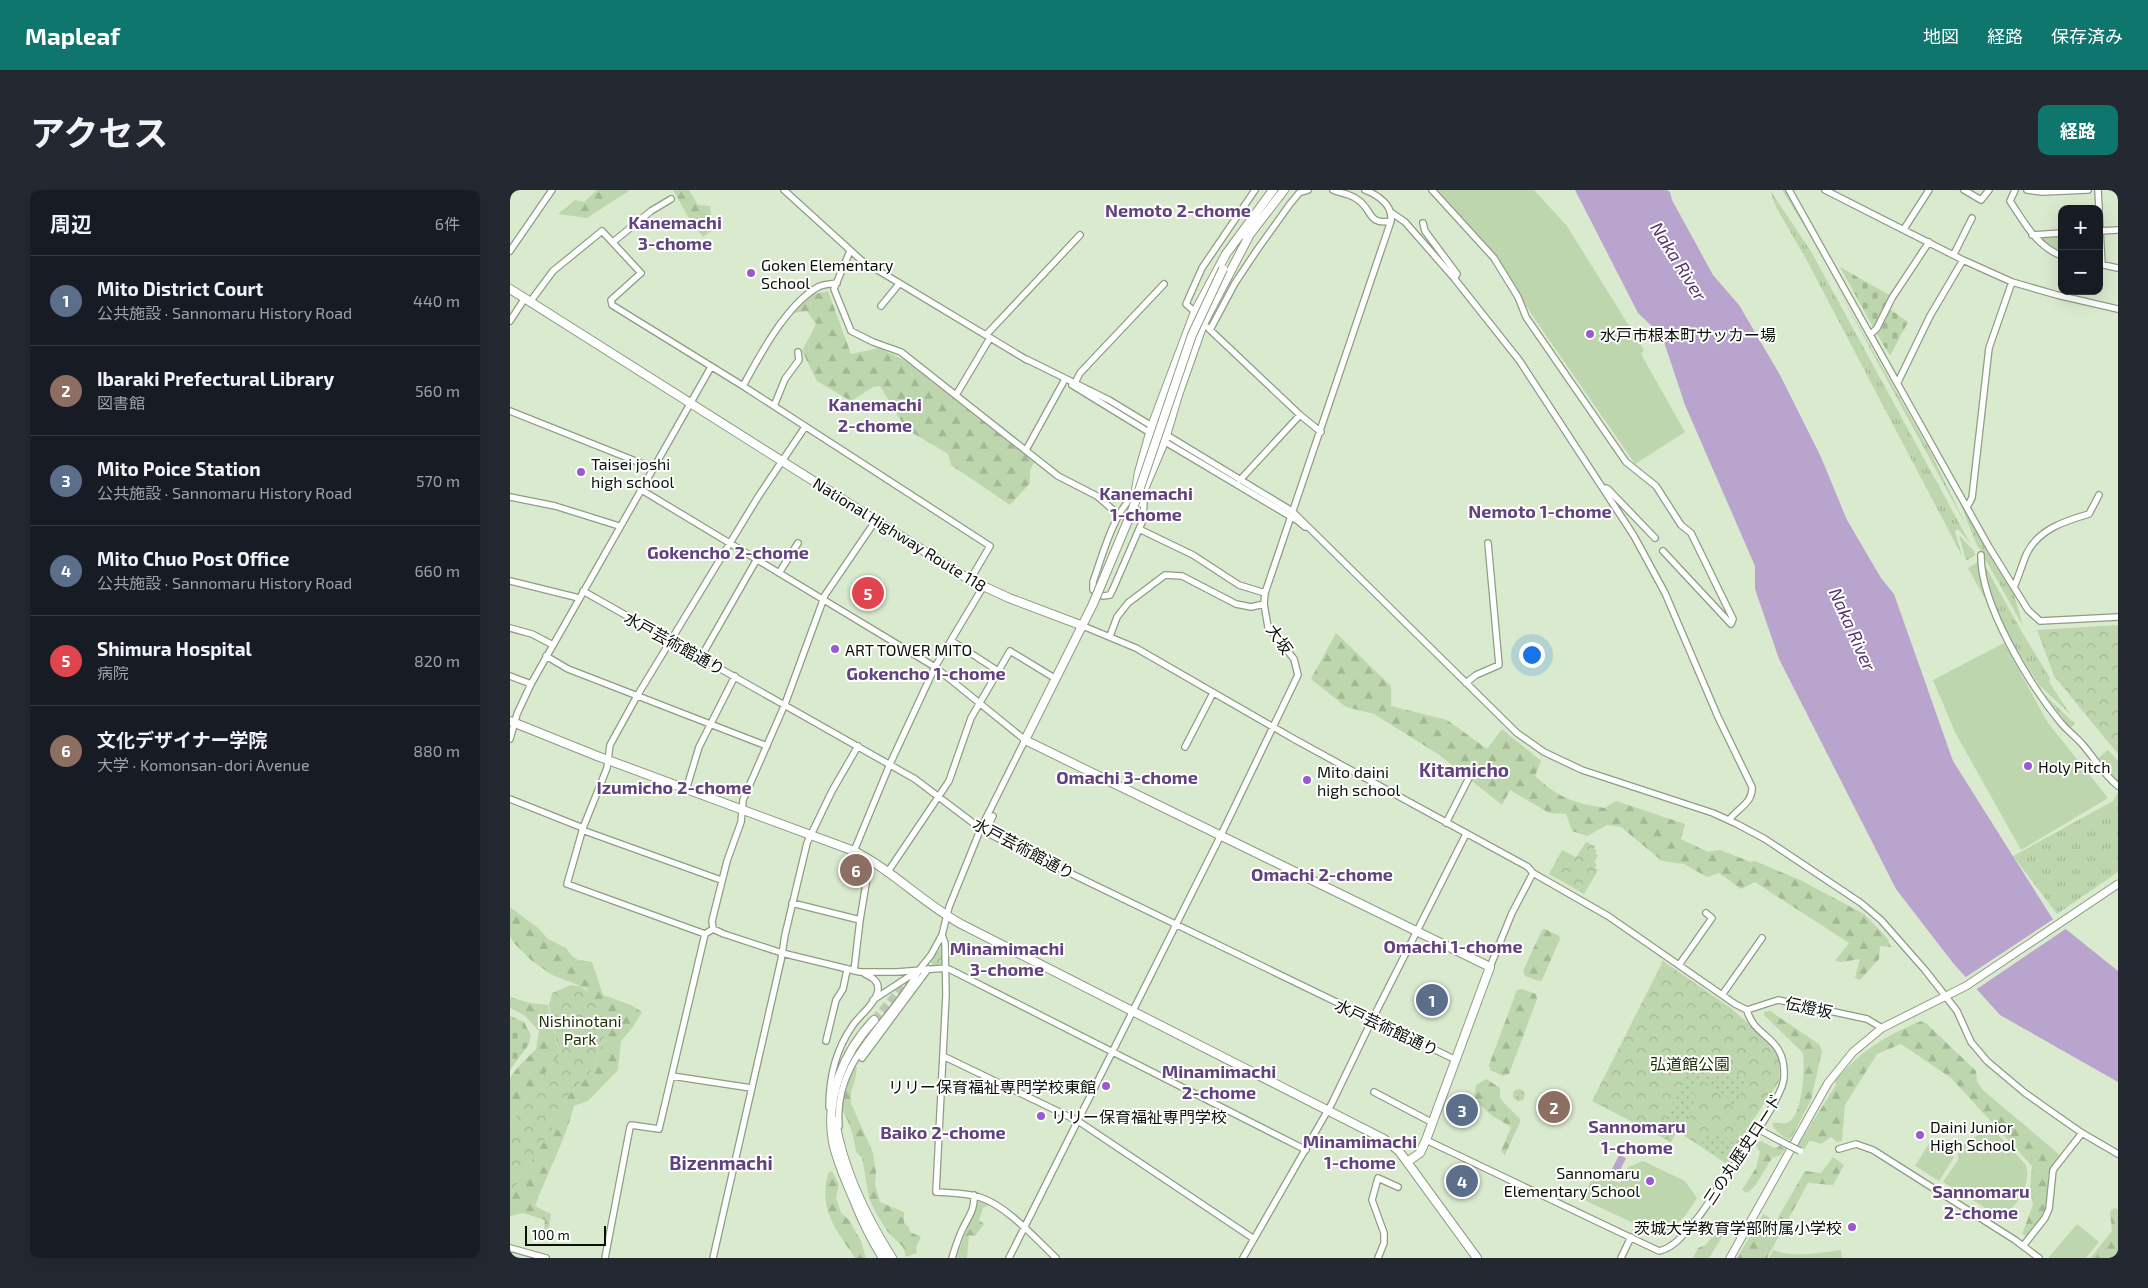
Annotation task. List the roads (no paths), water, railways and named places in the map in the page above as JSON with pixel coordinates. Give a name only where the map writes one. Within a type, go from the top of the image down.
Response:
[{"type":"highway","points":[[1273,190],[1223,270],[1192,335],[1132,511],[1083,626],[1025,740],[1490,967],[1426,1140],[1420,1153],[1407,1162]]},
{"type":"highway","points":[[1138,496],[1139,472],[1151,430],[1195,312],[1212,277],[1284,190]]},
{"type":"highway","points":[[1102,588],[1138,496],[1166,438],[1178,395],[1246,234]]},
{"type":"highway","name":"National Highway Route 118","points":[[510,289],[970,580],[983,587],[1083,626]]},
{"type":"highway","points":[[512,722],[686,790],[854,851],[870,860],[946,916],[1390,1143],[1407,1162],[1476,1258]]},
{"type":"highway","points":[[874,1020],[860,1035],[848,1054],[839,1076],[833,1109],[832,1131],[834,1145],[846,1182],[883,1258]]},
{"type":"highway","points":[[833,1109],[844,1156],[865,1209],[892,1258]]},
{"type":"main road","points":[[1730,1258],[1834,1074],[1853,1052],[1882,1028],[1946,998],[1966,986],[2118,884]]},
{"type":"street","points":[[510,251],[552,190]]},
{"type":"street","points":[[784,190],[850,251],[899,284],[1064,381],[1240,480],[1291,514],[1341,558],[1518,733],[1544,752],[1582,770],[1729,820],[1765,839],[1871,911],[1908,950],[1957,1011],[1971,1042],[1987,1061],[2024,1093],[2082,1133],[2118,1154]]},
{"type":"street","points":[[1195,312],[1186,304],[1202,268],[1255,190]]},
{"type":"street","points":[[1308,190],[1298,193],[1287,202],[1207,326],[1300,415],[1321,432]]},
{"type":"street","points":[[1333,190],[1356,198],[1374,220],[1381,223],[1391,221]]},
{"type":"street","points":[[1365,190],[1378,196],[1392,213],[1405,222],[1454,278],[1529,373],[1634,536],[1657,577],[1679,623],[1718,718],[1752,787],[1753,793],[1749,801],[1738,809],[1729,820]]},
{"type":"street","points":[[1432,190],[1494,258],[1518,297],[1526,317],[1626,462],[1656,486],[1681,525],[1690,533],[1733,618],[1731,624],[1663,551]]},
{"type":"street","points":[[1789,190],[1967,507],[2028,610],[2040,621],[2118,617]]},
{"type":"street","points":[[1825,190],[1963,260],[2012,282],[2118,309]]},
{"type":"street","points":[[1836,196],[1840,190]]},
{"type":"street","points":[[1904,229],[1929,190]]},
{"type":"street","points":[[1964,190],[1981,200],[1989,190]]},
{"type":"street","points":[[2015,190],[2010,201],[2032,235],[2047,248],[2058,254]]},
{"type":"street","points":[[2026,190],[2088,190]]},
{"type":"street","points":[[2098,190],[2099,205]]},
{"type":"street","points":[[613,242],[651,211],[671,199]]},
{"type":"street","name":"大坂","points":[[1009,1258],[1112,1051],[1133,1013],[1274,728],[1298,675],[1294,659],[1268,627],[1264,604],[1265,593],[1321,432],[1391,221],[1392,213]]},
{"type":"street","points":[[1954,254],[1972,218]]},
{"type":"street","points":[[1423,223],[1425,231],[1457,274],[1454,278]]},
{"type":"street","points":[[2103,231],[2118,230]]},
{"type":"street","points":[[510,321],[553,272],[602,231],[641,273],[611,300],[612,305],[743,386],[990,546],[970,580]]},
{"type":"street","points":[[2032,235],[2058,233]]},
{"type":"street","points":[[956,395],[988,337],[1080,235]]},
{"type":"street","points":[[1871,334],[1877,328],[1892,298],[1929,242]]},
{"type":"street","points":[[850,251],[834,288],[851,331],[873,342],[901,352],[1058,476],[1098,496],[1119,515]]},
{"type":"street","points":[[1898,382],[1926,324],[1963,260]]},
{"type":"street","points":[[2103,265],[2118,268]]},
{"type":"street","points":[[1967,507],[1972,498],[1989,348],[2012,282]]},
{"type":"street","points":[[743,386],[764,348],[796,305],[818,286],[837,283]]},
{"type":"street","points":[[881,306],[899,284]]},
{"type":"street","points":[[1075,383],[1080,374],[1164,284]]},
{"type":"street","points":[[774,406],[785,379],[799,360],[798,352]]},
{"type":"street","points":[[1026,359],[1075,383],[1151,430]]},
{"type":"street","points":[[510,739],[512,722],[546,656],[711,367]]},
{"type":"street","points":[[1026,450],[1064,381]]},
{"type":"street","points":[[510,411],[653,468]]},
{"type":"street","points":[[1240,480],[1300,415]]},
{"type":"street","points":[[705,934],[567,884],[583,829],[607,768],[610,745],[637,696],[782,460],[805,427]]},
{"type":"street","points":[[1166,438],[1291,514]]},
{"type":"street","points":[[1604,488],[1608,488],[1655,538]]},
{"type":"street","points":[[640,489],[935,667],[1025,740],[946,916],[942,935],[906,993],[857,1054],[846,1077],[839,1110],[844,1156]]},
{"type":"street","points":[[2014,587],[2028,552],[2042,533],[2059,523],[2089,514],[2099,495]]},
{"type":"street","points":[[1138,496],[1145,510],[1139,528],[1112,592],[1104,596],[1094,592],[1092,587],[1119,515],[1128,499],[1138,496]]},
{"type":"street","points":[[510,497],[555,506],[619,526]]},
{"type":"street","points":[[713,929],[712,921],[722,880],[741,822],[743,800],[785,704],[823,600],[876,520]]},
{"type":"street","points":[[1139,528],[1193,555],[1239,585],[1265,593]]},
{"type":"street","points":[[779,572],[798,543]]},
{"type":"street","points":[[1466,683],[1499,664],[1488,543]]},
{"type":"street","points":[[1981,555],[1988,598],[2011,646],[2061,722],[2107,777],[2118,786]]},
{"type":"street","points":[[701,657],[757,559]]},
{"type":"street","points":[[1110,636],[1117,617],[1128,603],[1165,575],[1182,576],[1236,604],[1251,608],[1264,604]]},
{"type":"street","points":[[510,581],[579,598]]},
{"type":"street","points":[[854,851],[890,764],[935,667],[983,587]]},
{"type":"street","name":"水戸芸術館通り","points":[[583,591],[890,764],[915,779],[983,830],[1456,1060]]},
{"type":"street","points":[[1083,626],[1110,636],[1166,664],[1213,694],[1528,867],[1533,873],[1608,916],[1735,1004],[1747,1010]]},
{"type":"street","points":[[510,628],[532,634],[553,645]]},
{"type":"street","points":[[952,641],[998,671]]},
{"type":"street","points":[[887,873],[940,798],[949,781],[964,735],[979,702],[1010,651],[1056,679]]},
{"type":"street","points":[[546,656],[568,669],[767,746]]},
{"type":"street","points":[[510,676],[531,684]]},
{"type":"street","points":[[686,790],[700,747],[735,676]]},
{"type":"street","points":[[1184,746],[1213,694]]},
{"type":"street","points":[[713,1258],[792,903],[810,834],[858,746]]},
{"type":"street","points":[[1446,823],[1471,774]]},
{"type":"street","points":[[510,800],[722,880]]},
{"type":"street","points":[[983,830],[993,816]]},
{"type":"street","points":[[1243,1258],[1328,1111],[1466,834]]},
{"type":"street","points":[[857,972],[860,920],[870,860]]},
{"type":"street","points":[[1490,967],[1512,913],[1533,873]]},
{"type":"street","points":[[792,903],[860,920]]},
{"type":"street","points":[[1679,965],[1712,918],[1706,914]]},
{"type":"street","points":[[605,1258],[630,1127],[631,1125],[659,1129],[705,934],[713,929]]},
{"type":"street","points":[[713,929],[782,952],[872,977],[877,984],[877,994],[845,1038],[834,1065],[829,1097],[829,1124],[834,1145]]},
{"type":"street","points":[[942,935],[945,943],[946,968],[936,1192],[982,1197],[999,1207],[1056,1258]]},
{"type":"street","points":[[1722,995],[1762,938]]},
{"type":"street","points":[[857,972],[946,968],[1306,1150]]},
{"type":"street","points":[[862,1058],[928,969]]},
{"type":"street","points":[[826,1042],[836,1000],[843,989],[847,970]]},
{"type":"street","points":[[873,1000],[919,970]]},
{"type":"street","name":"伝燈坂","points":[[1747,1010],[1778,1000],[1866,1019],[1882,1028]]},
{"type":"street","name":"三の丸歴史ロード","points":[[1426,1140],[1659,1250],[1672,1246],[1696,1221],[1758,1129],[1784,1082],[1784,1061],[1780,1050],[1750,1021],[1747,1010]]},
{"type":"street","points":[[943,1056],[1078,1121],[1254,1239]]},
{"type":"street","points":[[672,1076],[751,1088]]},
{"type":"street","points":[[1374,1092],[1433,1123]]},
{"type":"street","points":[[1758,1129],[1801,1152]]},
{"type":"street","points":[[2023,1246],[2045,1218],[2049,1209],[2051,1175],[2082,1133]]},
{"type":"street","points":[[1839,1149],[1856,1144],[1873,1150],[2039,1258]]},
{"type":"street","points":[[1378,1258],[1384,1243],[1384,1233],[1372,1200],[1378,1178],[1398,1187]]},
{"type":"street","points":[[952,1258],[963,1228],[972,1213],[974,1195]]},
{"type":"street","points":[[1622,1258],[1631,1236]]},
{"type":"street","points":[[510,1248],[546,1258]]},
{"type":"water","name":"Naka River","points":[[1575,190],[1667,190],[1670,192],[1672,200],[1713,275],[1739,305],[1780,375],[1821,457],[1847,520],[1881,578],[1894,594],[1953,761],[2052,918],[2118,971],[2118,1082],[2000,1015],[1953,963],[1896,889],[1779,659],[1755,589],[1755,566],[1685,405],[1662,336],[1638,313]]},
{"type":"water","points":[[1619,1155],[1626,1158],[1617,1177],[1610,1173]]},
{"type":"tunnel","points":[[1273,190],[1285,200]]},
{"type":"tunnel","points":[[874,1020],[915,973]]},
{"type":"place","name":"Goken Elementary School","points":[[751,273]]},
{"type":"place","name":"水戸市根本町サッカー場","points":[[1590,334]]},
{"type":"place","name":"Taisei joshi high school","points":[[581,472]]},
{"type":"place","name":"Shimura Hospital","points":[[868,593]]},
{"type":"place","name":"ART TOWER MITO","points":[[835,649]]},
{"type":"place","name":"Holy Pitch","points":[[2028,766]]},
{"type":"place","name":"Mito daini high school","points":[[1307,780]]},
{"type":"place","name":"文化デザイナー学院","points":[[856,870]]},
{"type":"place","name":"Mito District Court","points":[[1432,1000]]},
{"type":"place","name":"リリー保育福祉専門学校東館","points":[[1106,1086]]},
{"type":"place","name":"Ibaraki Prefectural Library","points":[[1554,1107]]},
{"type":"place","name":"Mito Poice Station","points":[[1462,1110]]},
{"type":"place","name":"リリー保育福祉専門学校","points":[[1041,1116]]},
{"type":"place","name":"Daini Junior High School","points":[[1920,1135]]},
{"type":"place","name":"Mito Chuo Post Office","points":[[1462,1181]]},
{"type":"place","name":"Sannomaru Elementary School","points":[[1650,1181]]},
{"type":"place","name":"茨城大学教育学部附属小学校","points":[[1852,1227]]},
{"type":"district","name":"Nemoto 2-chome","points":[[1178,210]]},
{"type":"district","name":"Kanemachi 3-chome","points":[[675,232]]},
{"type":"district","name":"Kanemachi 2-chome","points":[[875,414]]},
{"type":"district","name":"Kanemachi 1-chome","points":[[1146,503]]},
{"type":"district","name":"Nemoto 1-chome","points":[[1540,511]]},
{"type":"district","name":"Gokencho 2-chome","points":[[728,552]]},
{"type":"district","name":"Gokencho 1-chome","points":[[926,673]]},
{"type":"district","name":"Kitamicho","points":[[1464,769]]},
{"type":"district","name":"Omachi 3-chome","points":[[1127,777]]},
{"type":"district","name":"Izumicho 2-chome","points":[[674,787]]},
{"type":"district","name":"Omachi 2-chome","points":[[1322,874]]},
{"type":"district","name":"Omachi 1-chome","points":[[1453,946]]},
{"type":"district","name":"Minamimachi 3-chome","points":[[1007,958]]},
{"type":"district","name":"Minamimachi 2-chome","points":[[1219,1081]]},
{"type":"district","name":"Baiko 2-chome","points":[[943,1132]]},
{"type":"district","name":"Sannomaru 1-chome","points":[[1637,1136]]},
{"type":"district","name":"Minamimachi 1-chome","points":[[1360,1151]]},
{"type":"district","name":"Bizenmachi","points":[[721,1162]]},
{"type":"district","name":"Sannomaru 2-chome","points":[[1981,1201]]},
{"type":"park label","name":"Nishinotani Park","points":[[580,1029]]},
{"type":"park label","name":"弘道館公園","points":[[1690,1063]]}]
